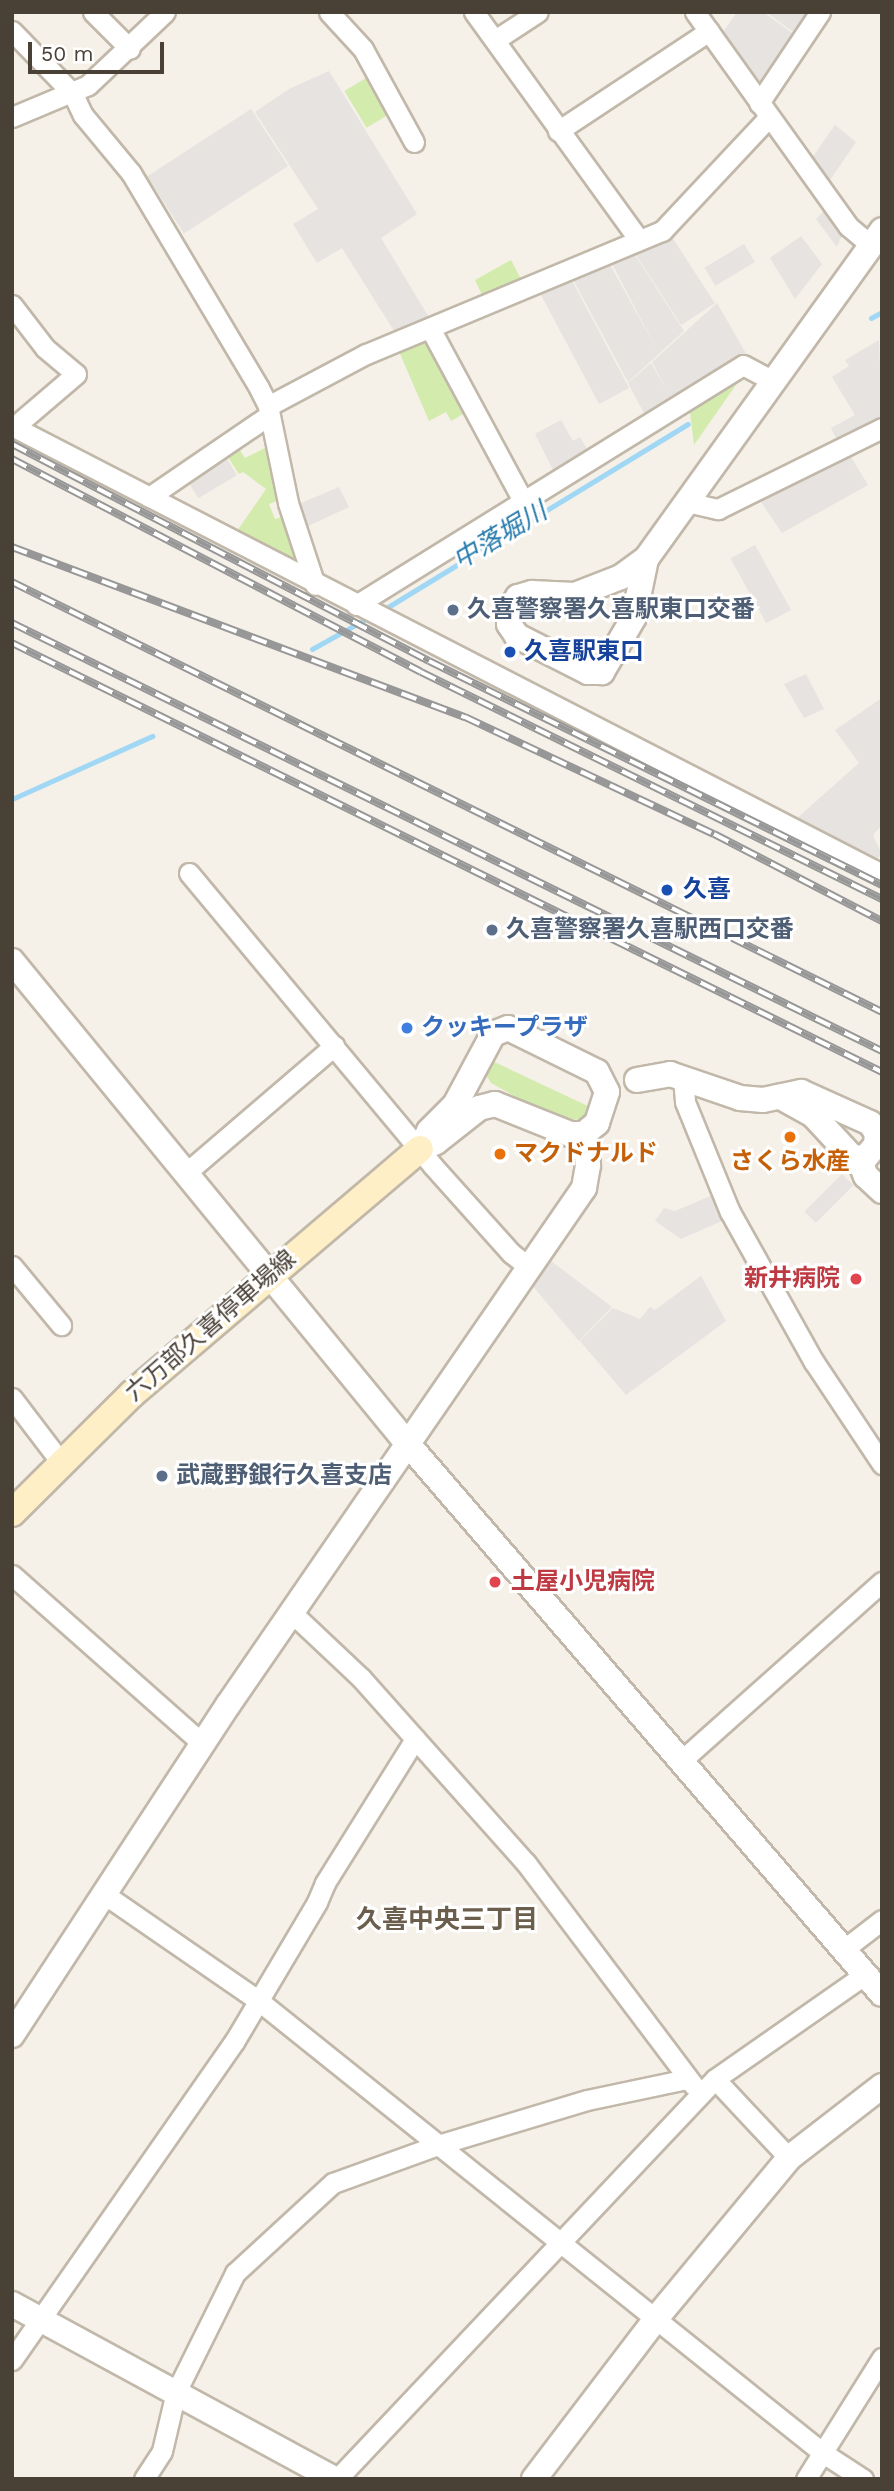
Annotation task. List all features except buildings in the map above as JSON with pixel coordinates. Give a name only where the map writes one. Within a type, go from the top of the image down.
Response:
[{"type":"main road","name":"六万部久喜停車場線","points":[[12,1513],[60,1461],[271,1275],[420,1149]]},
{"type":"street","points":[[93,12],[130,50]]},
{"type":"street","points":[[12,117],[74,94],[130,50],[165,12]]},
{"type":"street","points":[[328,12],[363,49],[414,142]]},
{"type":"street","points":[[474,12],[639,240]]},
{"type":"street","points":[[495,40],[538,12]]},
{"type":"street","points":[[646,559],[634,617],[603,672],[587,672],[517,636],[509,624],[511,608],[518,597],[583,592],[621,577],[646,559],[876,238],[848,226],[695,12]]},
{"type":"street","points":[[149,496],[269,410],[366,354],[662,231],[764,110],[820,12]]},
{"type":"street","points":[[558,131],[709,31]]},
{"type":"street","points":[[12,32],[74,94],[83,115],[131,173],[269,410],[288,503],[315,585]]},
{"type":"street","points":[[12,305],[45,348],[76,374],[13,426],[315,585],[882,874]]},
{"type":"street","points":[[430,328],[523,501]]},
{"type":"street","points":[[358,607],[743,365],[773,381]]},
{"type":"street","points":[[687,502],[718,509],[882,428]]},
{"type":"street","points":[[189,873],[420,1149],[510,1253],[529,1267]]},
{"type":"street","points":[[15,969],[187,1172],[407,1443],[882,1994]]},
{"type":"street","points":[[420,1149],[429,1131],[455,1105],[493,1034],[508,1028],[597,1072],[637,1080],[658,1074],[683,1078],[740,1098],[780,1097],[801,1093],[870,1123],[878,1140],[866,1157],[859,1159]]},
{"type":"street","points":[[187,1172],[334,1046]]},
{"type":"street","points":[[475,1068],[477,1081],[503,1105],[570,1134],[584,1134],[637,1080]]},
{"type":"street","points":[[597,1072],[607,1092],[602,1115]]},
{"type":"street","points":[[683,1078],[685,1102],[730,1212],[814,1362],[882,1464]]},
{"type":"street","points":[[780,1097],[813,1115],[843,1150],[859,1159],[866,1176],[882,1191]]},
{"type":"street","points":[[420,1149],[436,1142],[479,1108],[503,1105]]},
{"type":"street","points":[[12,2035],[203,1744],[584,1188],[588,1165],[584,1134]]},
{"type":"street","points":[[12,1266],[61,1325]]},
{"type":"street","points":[[12,1398],[60,1461]]},
{"type":"street","points":[[12,1575],[203,1744]]},
{"type":"street","points":[[682,1759],[882,1582]]},
{"type":"street","points":[[292,1613],[361,1678],[415,1739],[577,1926],[701,2084],[789,2158]]},
{"type":"street","points":[[12,2360],[260,2001],[325,1882],[415,1739]]},
{"type":"street","points":[[104,1894],[260,2001],[658,2316],[823,2453],[863,2479]]},
{"type":"street","points":[[843,1950],[882,1920]]},
{"type":"street","points":[[12,2304],[336,2479],[563,2243],[701,2084],[864,1975]]},
{"type":"street","points":[[144,2479],[162,2451],[176,2392],[235,2273],[271,2236],[333,2183],[441,2144],[587,2100],[701,2084]]},
{"type":"street","points":[[534,2479],[658,2316],[789,2158],[882,2086]]},
{"type":"street","points":[[806,2479],[882,2358]]},
{"type":"green space","points":[[371,75],[393,112],[367,128],[344,91]]},
{"type":"green space","points":[[511,260],[522,281],[497,294],[482,295],[475,280]]},
{"type":"green space","points":[[428,333],[470,410],[451,421],[446,412],[429,421],[397,347]]},
{"type":"green space","points":[[745,372],[694,445],[689,404]]},
{"type":"green space","points":[[236,444],[245,458],[267,447],[280,500],[269,504],[275,519],[285,516],[299,566],[237,531],[266,489],[243,472],[239,474],[224,451]]},
{"type":"green space","points":[[488,1059],[590,1107],[588,1120],[556,1119],[491,1083],[485,1073]]},
{"type":"shaded area","points":[[737,12],[763,12],[795,35],[763,85],[723,32]]},
{"type":"shaded area","points":[[766,12],[810,12],[796,34]]},
{"type":"shaded area","points":[[329,71],[417,214],[381,238],[430,319],[396,334],[342,248],[317,263],[293,224],[318,209],[255,112],[289,89]]},
{"type":"shaded area","points":[[251,109],[288,166],[184,234],[147,177]]},
{"type":"shaded area","points":[[835,125],[856,142],[830,180],[812,158]]},
{"type":"shaded area","points":[[827,208],[844,230],[837,247],[816,219]]},
{"type":"shaded area","points":[[668,231],[715,303],[681,325],[634,253]]},
{"type":"shaded area","points":[[801,236],[822,264],[795,299],[770,258]]},
{"type":"shaded area","points":[[744,244],[755,262],[715,286],[705,268]]},
{"type":"shaded area","points":[[631,249],[684,331],[628,382],[570,274],[607,259],[658,352],[609,258]]},
{"type":"shaded area","points":[[569,275],[629,388],[599,404],[539,291]]},
{"type":"shaded area","points":[[717,303],[748,357],[646,417],[628,383],[651,363],[667,391],[652,362]]},
{"type":"shaded area","points":[[879,340],[882,417],[837,440],[831,428],[855,415],[832,377],[849,366],[845,360]]},
{"type":"shaded area","points":[[561,420],[573,441],[580,437],[588,451],[554,472],[535,434]]},
{"type":"shaded area","points":[[223,452],[237,475],[198,498],[184,475]]},
{"type":"shaded area","points":[[849,454],[868,485],[782,533],[759,499]]},
{"type":"shaded area","points":[[339,487],[349,507],[306,527],[299,504]]},
{"type":"shaded area","points":[[755,545],[791,610],[766,623],[731,559]]},
{"type":"shaded area","points":[[806,674],[824,709],[804,718],[784,684]]},
{"type":"shaded area","points":[[882,698],[882,825],[873,835],[882,855],[876,859],[795,820],[859,763],[835,730]]},
{"type":"shaded area","points":[[842,1174],[853,1185],[816,1223],[805,1211]]},
{"type":"shaded area","points":[[713,1195],[724,1220],[681,1239],[655,1221],[664,1208],[675,1211]]},
{"type":"shaded area","points":[[551,1261],[612,1307],[579,1341],[531,1284]]},
{"type":"shaded area","points":[[701,1276],[726,1321],[626,1395],[580,1341],[613,1308],[640,1319],[650,1307],[655,1310]]},
{"type":"waterway","name":"中落堀川","points":[[871,318],[882,312]]},
{"type":"waterway","name":"中落堀川","points":[[383,610],[688,424]]},
{"type":"waterway","name":"中落堀川","points":[[312,649],[371,616]]},
{"type":"waterway","name":"中落堀川","points":[[12,799],[152,736]]},
{"type":"railway","points":[[12,444],[429,661],[882,885]]},
{"type":"railway","points":[[12,459],[421,672],[882,899]]},
{"type":"railway","points":[[12,547],[465,717],[714,834],[882,921]]},
{"type":"railway","points":[[12,582],[882,1012]]},
{"type":"railway","points":[[12,623],[882,1051]]},
{"type":"railway","points":[[12,643],[882,1072]]},
{"type":"place","name":"久喜警察署久喜駅東口交番","points":[[453,610]]},
{"type":"place","name":"久喜駅東口","points":[[510,652]]},
{"type":"place","name":"久喜","points":[[667,890]]},
{"type":"place","name":"久喜警察署久喜駅西口交番","points":[[492,930]]},
{"type":"place","name":"クッキープラザ","points":[[407,1028]]},
{"type":"place","name":"さくら水産","points":[[790,1137]]},
{"type":"place","name":"マクドナルド","points":[[500,1154]]},
{"type":"place","name":"新井病院","points":[[856,1279]]},
{"type":"place","name":"武蔵野銀行久喜支店","points":[[162,1476]]},
{"type":"place","name":"土屋小児病院","points":[[495,1582]]},
{"type":"district","name":"久喜中央三丁目","points":[[447,1920]]}]
